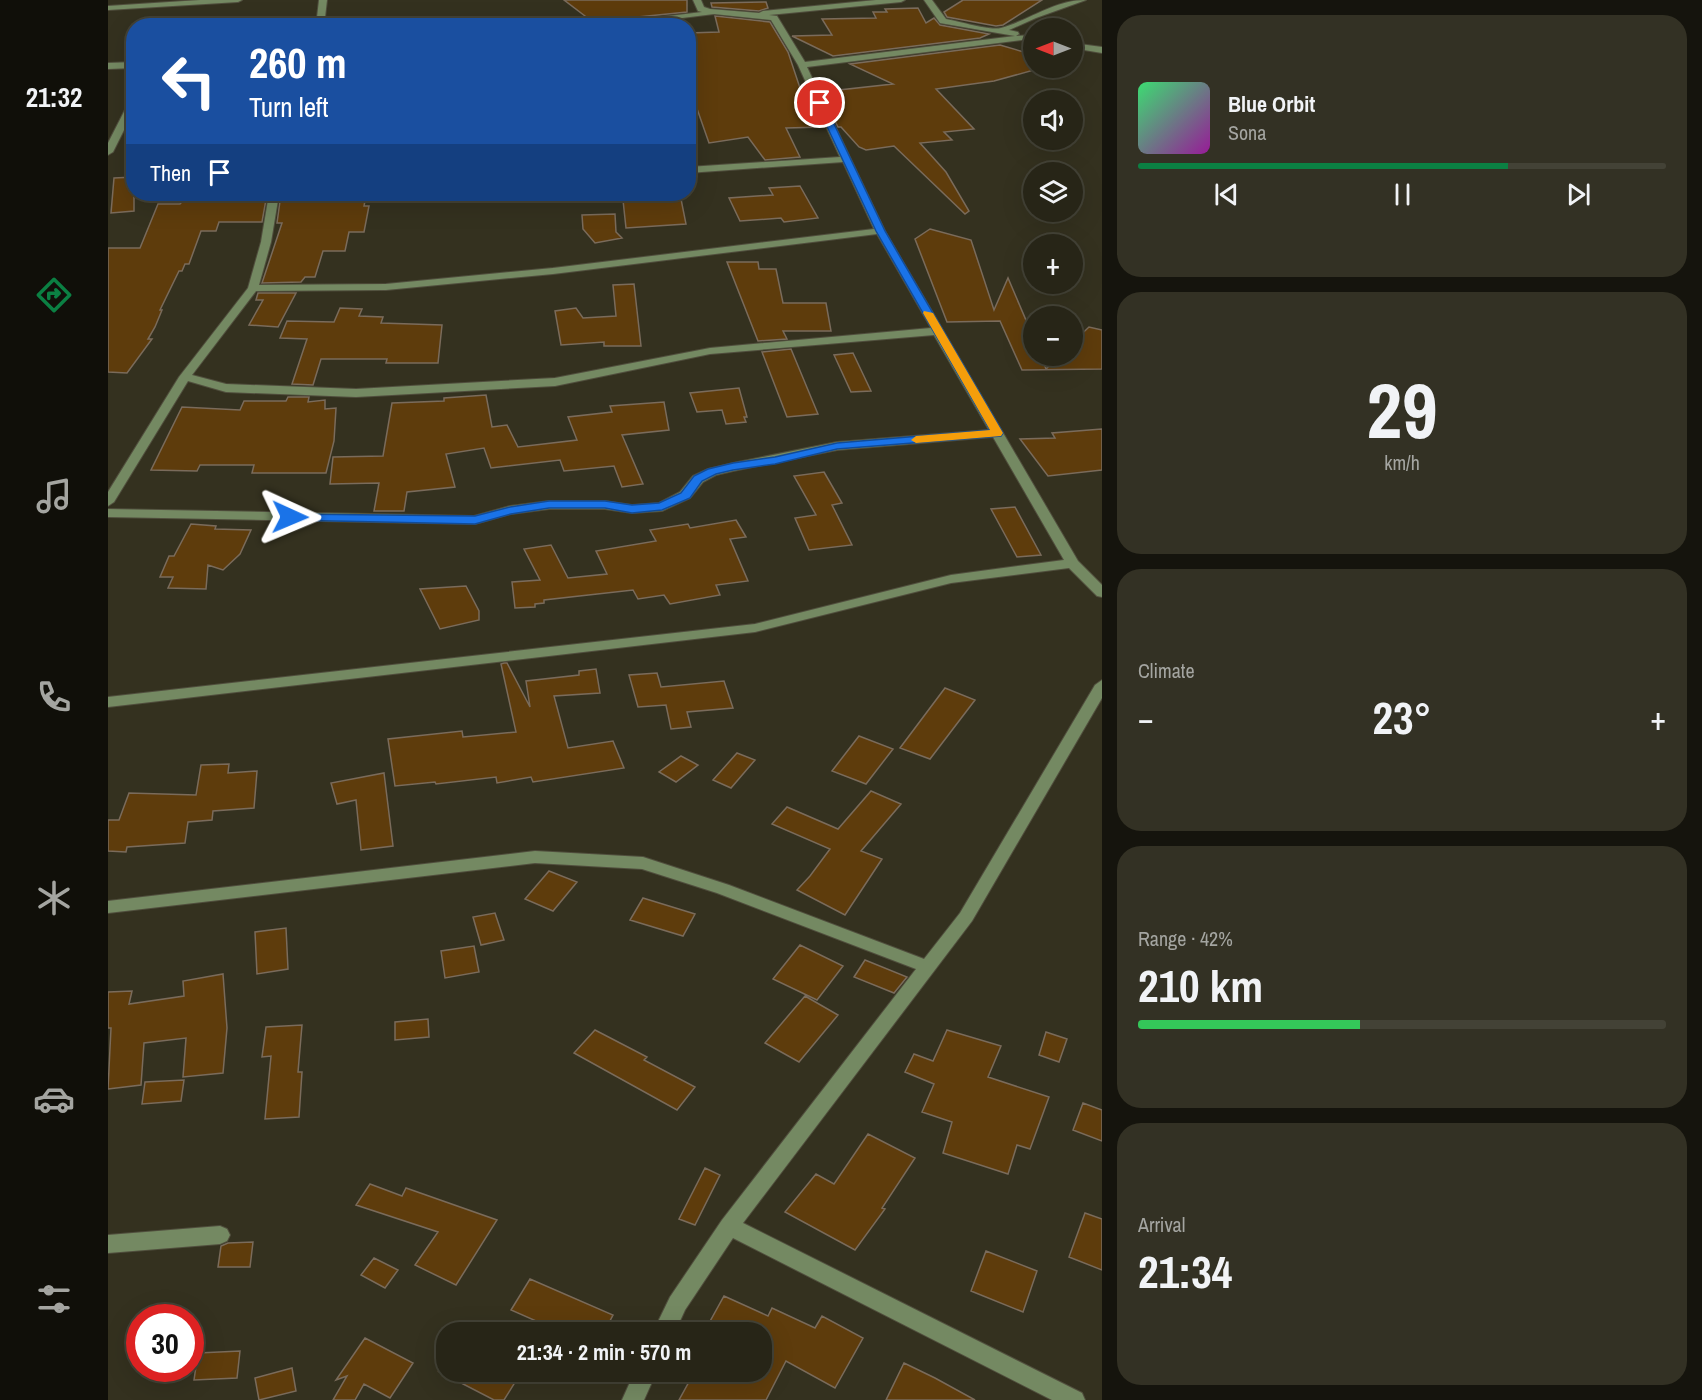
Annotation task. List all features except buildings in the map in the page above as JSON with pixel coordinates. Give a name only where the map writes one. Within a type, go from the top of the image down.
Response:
[{"type":"street","points":[[108,8],[238,0]]},
{"type":"street","points":[[321,18],[323,0]]},
{"type":"street","points":[[697,0],[701,9],[714,13]]},
{"type":"street","points":[[667,18],[714,13],[754,14],[901,0]]},
{"type":"street","points":[[928,0],[943,21],[1023,35]]},
{"type":"street","points":[[1001,31],[1033,16],[1082,0]]},
{"type":"street","points":[[754,14],[774,18],[802,65],[880,231],[1072,563],[1102,593]]},
{"type":"street","points":[[802,65],[1023,38]]},
{"type":"street","points":[[1083,47],[1102,50]]},
{"type":"street","points":[[108,66],[126,65]]},
{"type":"street","points":[[108,152],[126,116]]},
{"type":"street","points":[[696,169],[847,159]]},
{"type":"street","points":[[108,502],[185,376],[253,288],[266,242],[273,201]]},
{"type":"street","points":[[253,288],[398,286],[553,271],[880,231]]},
{"type":"street","points":[[185,376],[226,388],[356,393],[555,382],[710,351],[938,331]]},
{"type":"street","points":[[108,513],[475,520],[510,510],[549,505],[605,505],[632,509],[662,507],[685,495],[698,479],[712,472],[733,467],[837,446],[998,433]]},
{"type":"street","points":[[108,702],[755,628],[951,579],[1072,563]]},
{"type":"street","points":[[669,1322],[677,1304],[729,1226],[966,917],[1102,685]]},
{"type":"street","points":[[108,907],[535,857],[643,862],[723,888],[928,967]]},
{"type":"street","points":[[729,1226],[1074,1400]]},
{"type":"street","points":[[108,1244],[220,1235]]},
{"type":"street","points":[[633,1400],[641,1382]]},
{"type":"slow traffic","points":[[916,440],[998,433],[928,313]]},
{"type":"route","points":[[290,517],[475,520],[510,510],[549,505],[605,505],[632,509],[662,507],[685,495],[698,479],[712,472],[733,467],[837,446],[998,433],[880,231],[820,103]]}]
